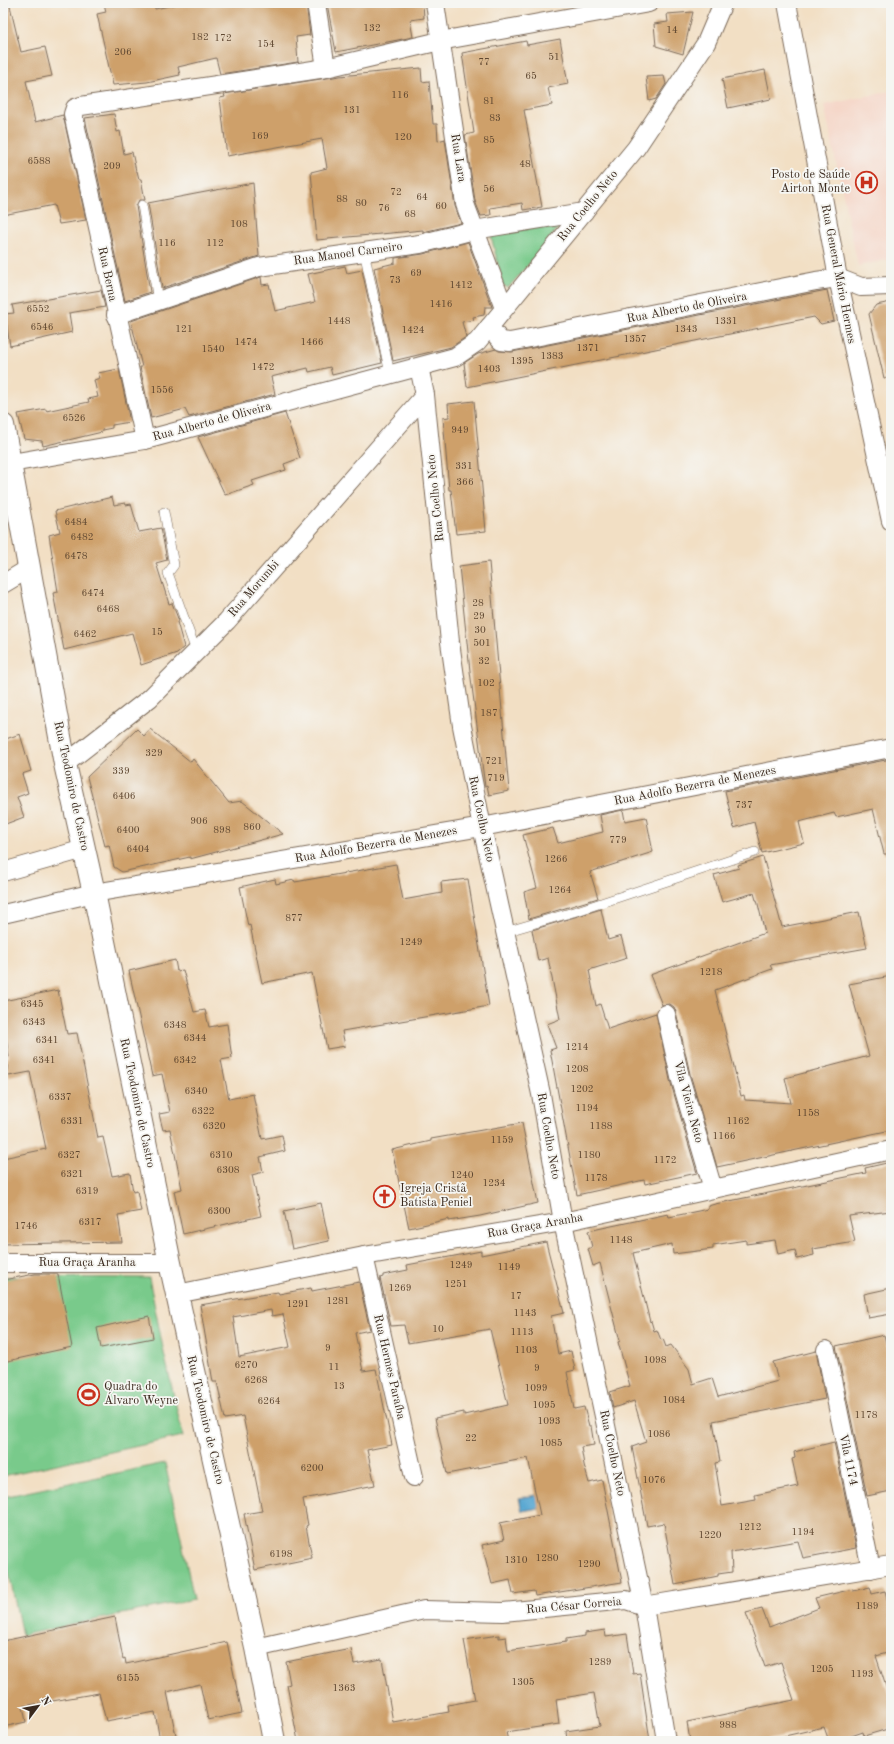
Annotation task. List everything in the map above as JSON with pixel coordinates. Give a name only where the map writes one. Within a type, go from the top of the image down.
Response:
[{"type":"street","points":[[316,3],[326,68],[440,41],[649,3]]},
{"type":"street","name":"Rua Lara","points":[[435,3],[465,204],[504,308]]},
{"type":"street","name":"Rua Coelho Neto","points":[[666,1741],[644,1606],[563,1222],[541,1094],[482,827],[462,726],[450,642],[425,395],[419,367],[455,357],[477,342],[636,148],[706,43],[723,3]]},
{"type":"street","name":"Rua General Mário Hermes","points":[[787,3],[838,278],[891,521]]},
{"type":"street","name":"Rua Berna","points":[[145,440],[116,315],[73,114],[75,108],[326,68]]},
{"type":"street","name":"Rua Manoel Carneiro","points":[[116,315],[259,267],[420,244],[474,230],[584,212]]},
{"type":"street","name":"Rua Alberto de Oliveira","points":[[489,327],[501,341],[510,342],[816,281],[838,278],[861,287],[891,286]]},
{"type":"street","name":"Rua Alberto de Oliveira","points":[[7,463],[145,440],[419,367]]},
{"type":"street","name":"Rua Morumbi","points":[[65,764],[150,698],[227,621],[425,395]]},
{"type":"street","name":"Rua Teodomiro de Castro","points":[[3,425],[7,463],[65,764],[94,893],[170,1263],[256,1648],[274,1741]]},
{"type":"street","points":[[3,584],[28,569]]},
{"type":"street","name":"Rua Adolfo Bezerra de Menezes","points":[[3,914],[94,893],[482,827],[891,748]]},
{"type":"street","points":[[3,872],[84,849]]},
{"type":"street","name":"Vila Vieira Neto","points":[[666,1014],[680,1077],[713,1189]]},
{"type":"street","name":"Rua Graça Aranha","points":[[177,1294],[364,1256],[563,1222],[891,1150]]},
{"type":"street","name":"Rua Hermes Paraíba","points":[[364,1256],[414,1477]]},
{"type":"street","name":"Rua Graça Aranha","points":[[3,1263],[170,1263]]},
{"type":"street","name":"Vila 1174","points":[[826,1350],[871,1569]]},
{"type":"street","name":"Rua César Correia","points":[[256,1648],[424,1610],[503,1612],[626,1600],[644,1606],[891,1565]]},
{"type":"lane","points":[[142,205],[158,301]]},
{"type":"lane","points":[[364,251],[390,374]]},
{"type":"lane","points":[[164,512],[174,565],[168,573],[196,652]]},
{"type":"lane","points":[[505,932],[588,907],[755,852]]},
{"type":"shaded area","name":"Posto de Saúde Airton Monte","points":[[891,91],[891,259],[858,266],[824,105]]},
{"type":"green space","points":[[565,219],[508,288],[503,285],[491,236]]},
{"type":"green space","name":"Quadra do Álvaro Weyne","points":[[3,1277],[149,1278],[183,1436],[3,1476]]},
{"type":"green space","points":[[165,1463],[194,1599],[22,1635],[3,1545],[3,1497]]},
{"type":"water","points":[[548,1493],[551,1506],[522,1511],[519,1498]]},
{"type":"building","points":[[104,3],[154,3],[155,9],[183,3],[306,3],[310,35],[296,37],[298,62],[220,74],[216,58],[178,67],[180,75],[147,82],[113,85],[97,14],[106,12]]},
{"type":"building","points":[[327,3],[423,3],[424,18],[410,20],[413,37],[336,52]]},
{"type":"building","points":[[10,6],[21,52],[45,47],[52,76],[26,81],[35,122],[63,115],[86,220],[59,224],[54,205],[3,215],[3,7]]},
{"type":"building","points":[[693,12],[683,54],[656,46],[654,24],[668,22],[667,14]]},
{"type":"building","points":[[560,39],[568,84],[548,88],[552,105],[524,110],[542,207],[523,210],[522,203],[490,208],[491,215],[481,216],[475,201],[465,135],[474,133],[462,53],[526,41],[527,45]]},
{"type":"building","points":[[421,68],[422,82],[429,81],[433,124],[437,124],[438,141],[445,139],[455,206],[461,223],[423,232],[423,230],[317,240],[311,172],[327,168],[322,139],[227,156],[220,98],[225,97],[224,94],[340,76]]},
{"type":"building","points":[[765,70],[771,99],[728,108],[722,79]]},
{"type":"building","points":[[664,76],[666,84],[656,99],[649,101],[646,77]]},
{"type":"building","points":[[114,114],[117,132],[120,131],[124,154],[132,152],[136,171],[139,179],[141,179],[145,200],[139,200],[136,206],[150,292],[125,301],[85,118]]},
{"type":"building","points":[[253,183],[259,256],[162,288],[148,203]]},
{"type":"building","points":[[468,242],[492,307],[485,307],[484,315],[473,317],[474,320],[462,322],[466,337],[451,347],[393,361],[374,268],[395,263],[395,258],[423,254]]},
{"type":"building","points":[[345,266],[347,273],[362,270],[382,363],[332,375],[330,367],[309,372],[308,368],[271,377],[275,394],[189,417],[185,409],[151,418],[140,367],[142,367],[131,321],[261,277],[262,285],[269,284],[275,311],[315,302],[308,274]]},
{"type":"building","points":[[101,290],[105,307],[69,313],[72,332],[10,346],[5,314],[14,313],[12,305]]},
{"type":"building","points":[[827,290],[834,321],[821,324],[814,317],[467,387],[464,363],[478,354],[496,349],[499,351],[512,352]]},
{"type":"building","points":[[891,302],[891,377],[884,378],[869,314],[876,305]]},
{"type":"building","points":[[119,369],[130,422],[112,425],[112,428],[102,430],[102,432],[43,446],[42,441],[24,439],[18,414],[46,409],[46,411],[89,402],[88,399],[98,397],[94,380],[100,378],[98,373]]},
{"type":"building","points":[[474,401],[486,531],[456,534],[451,490],[449,490],[443,418],[449,417],[448,404]]},
{"type":"building","points":[[285,413],[300,458],[284,464],[286,470],[252,481],[254,485],[225,495],[198,437]]},
{"type":"building","points":[[112,497],[114,505],[125,503],[126,505],[131,504],[139,532],[161,528],[167,560],[156,563],[169,604],[172,603],[179,621],[177,622],[184,647],[177,653],[141,665],[132,633],[64,650],[53,593],[58,592],[49,535],[60,532],[55,511]]},
{"type":"building","points":[[489,562],[509,791],[489,795],[487,785],[485,786],[482,764],[459,566]]},
{"type":"building","points":[[137,729],[144,736],[150,729],[191,762],[193,759],[229,803],[242,801],[283,834],[190,859],[190,857],[122,872],[114,867],[109,845],[105,846],[87,777]]},
{"type":"building","points":[[20,734],[31,771],[22,774],[28,793],[17,797],[24,817],[3,825],[3,740]]},
{"type":"building","points":[[891,759],[891,854],[884,854],[873,809],[836,817],[834,813],[799,822],[804,843],[762,853],[754,822],[734,828],[725,791]]},
{"type":"building","points":[[623,810],[625,821],[646,817],[653,852],[590,872],[598,898],[529,919],[524,892],[537,888],[523,835],[553,828],[558,843],[603,832],[600,815]]},
{"type":"building","points":[[763,857],[782,927],[859,912],[867,948],[770,965],[772,969],[715,990],[741,1096],[744,1095],[745,1100],[791,1103],[785,1078],[869,1056],[849,984],[891,976],[891,1130],[717,1167],[690,1074],[676,1012],[674,1007],[670,1004],[662,1005],[650,975],[765,933],[754,893],[722,902],[714,875],[739,868],[738,865]]},
{"type":"building","points":[[396,864],[403,900],[442,893],[441,882],[468,879],[489,1006],[342,1031],[345,1046],[327,1049],[312,973],[262,983],[250,925],[248,926],[240,887],[275,879],[276,884],[294,880],[295,882]]},
{"type":"building","points":[[601,909],[608,940],[621,936],[627,958],[589,970],[596,1006],[600,1004],[608,1029],[656,1013],[670,1080],[697,1173],[645,1184],[644,1180],[577,1195],[550,1050],[556,1048],[547,1024],[560,1019],[548,958],[538,961],[532,930]]},
{"type":"building","points":[[175,960],[177,971],[183,970],[194,1012],[205,1010],[209,1027],[227,1024],[232,1058],[221,1060],[229,1099],[253,1094],[262,1139],[282,1135],[285,1151],[260,1157],[263,1172],[252,1175],[261,1216],[183,1234],[174,1191],[182,1189],[170,1129],[163,1130],[159,1114],[170,1112],[162,1074],[152,1076],[129,971]]},
{"type":"building","points":[[58,990],[67,1034],[77,1033],[98,1138],[103,1137],[112,1176],[130,1173],[133,1192],[137,1191],[141,1211],[118,1215],[122,1242],[3,1244],[3,1158],[46,1149],[30,1072],[9,1076],[6,1058],[9,1057],[3,1016],[3,1001]]},
{"type":"building","points":[[522,1123],[538,1203],[480,1216],[449,1221],[449,1219],[409,1228],[392,1150],[431,1141],[431,1139]]},
{"type":"building","points":[[891,1162],[891,1211],[849,1216],[855,1242],[813,1249],[814,1255],[797,1259],[795,1250],[778,1254],[775,1240],[746,1244],[746,1240],[713,1245],[713,1249],[673,1254],[672,1244],[633,1253],[650,1322],[651,1321],[654,1331],[657,1330],[666,1347],[671,1345],[689,1369],[693,1384],[712,1378],[718,1397],[778,1381],[773,1362],[816,1351],[825,1399],[713,1421],[720,1462],[715,1463],[722,1506],[756,1500],[755,1495],[798,1486],[792,1459],[795,1458],[794,1452],[834,1442],[856,1548],[803,1558],[798,1541],[731,1552],[732,1572],[675,1585],[664,1523],[647,1526],[632,1447],[646,1442],[634,1401],[613,1408],[610,1392],[630,1386],[618,1342],[620,1341],[600,1263],[593,1266],[588,1249],[592,1247],[588,1231],[668,1214],[669,1217],[708,1209],[708,1206],[715,1204],[866,1173],[865,1168]]},
{"type":"building","points":[[321,1203],[329,1241],[292,1249],[284,1211]]},
{"type":"building","points":[[546,1242],[564,1313],[551,1316],[558,1354],[571,1351],[575,1370],[567,1372],[574,1409],[584,1407],[589,1426],[591,1426],[594,1445],[581,1447],[584,1465],[589,1483],[602,1480],[622,1582],[535,1596],[534,1591],[513,1594],[510,1580],[492,1584],[482,1545],[504,1540],[500,1523],[540,1515],[528,1458],[447,1474],[435,1418],[464,1412],[464,1415],[508,1405],[490,1329],[408,1343],[404,1325],[391,1326],[380,1278],[383,1277],[383,1275],[408,1270],[407,1265],[481,1251],[481,1255]]},
{"type":"building","points":[[35,1274],[58,1274],[72,1347],[3,1362],[3,1280]]},
{"type":"building","points":[[359,1282],[370,1330],[355,1333],[363,1371],[376,1369],[392,1445],[367,1450],[375,1485],[303,1499],[312,1558],[255,1570],[244,1514],[262,1511],[243,1416],[225,1419],[217,1382],[213,1382],[200,1305],[278,1292],[279,1294],[311,1288],[312,1291]],"holes":[[[271,1310],[272,1316],[283,1314],[290,1347],[239,1357],[233,1317]]]},
{"type":"building","points":[[891,1288],[891,1314],[868,1318],[864,1294]]},
{"type":"building","points":[[149,1316],[153,1338],[101,1348],[97,1328]]},
{"type":"building","points":[[884,1335],[891,1362],[891,1491],[867,1496],[836,1346]]},
{"type":"building","points":[[870,1587],[872,1594],[885,1591],[891,1614],[891,1652],[876,1656],[891,1702],[891,1728],[864,1736],[863,1732],[837,1741],[829,1741],[824,1727],[763,1741],[690,1741],[687,1722],[794,1700],[781,1662],[765,1667],[746,1613],[762,1609],[769,1627],[819,1608],[815,1598],[853,1589],[853,1591]]},
{"type":"building","points":[[115,1617],[123,1659],[125,1658],[126,1664],[227,1642],[242,1713],[208,1720],[200,1684],[167,1692],[177,1741],[160,1741],[155,1712],[106,1721],[99,1693],[23,1706],[26,1722],[3,1727],[3,1641]]},
{"type":"building","points":[[605,1630],[606,1637],[627,1634],[633,1674],[640,1673],[650,1741],[567,1741],[566,1731],[600,1726],[594,1693],[556,1699],[559,1724],[506,1732],[508,1741],[298,1741],[287,1685],[290,1684],[286,1662],[351,1649],[354,1664],[382,1659],[393,1722],[449,1712],[448,1705],[475,1700],[464,1640],[499,1635],[499,1638],[506,1637],[508,1651],[566,1642],[566,1639],[585,1636],[585,1633]]},
{"type":"place","name":"Posto de Saúde Airton Monte","points":[[866,182]]},
{"type":"place","name":"Igreja Cristã Batista Peniel","points":[[384,1196]]},
{"type":"place","name":"Quadra do Álvaro Weyne","points":[[88,1394]]}]
